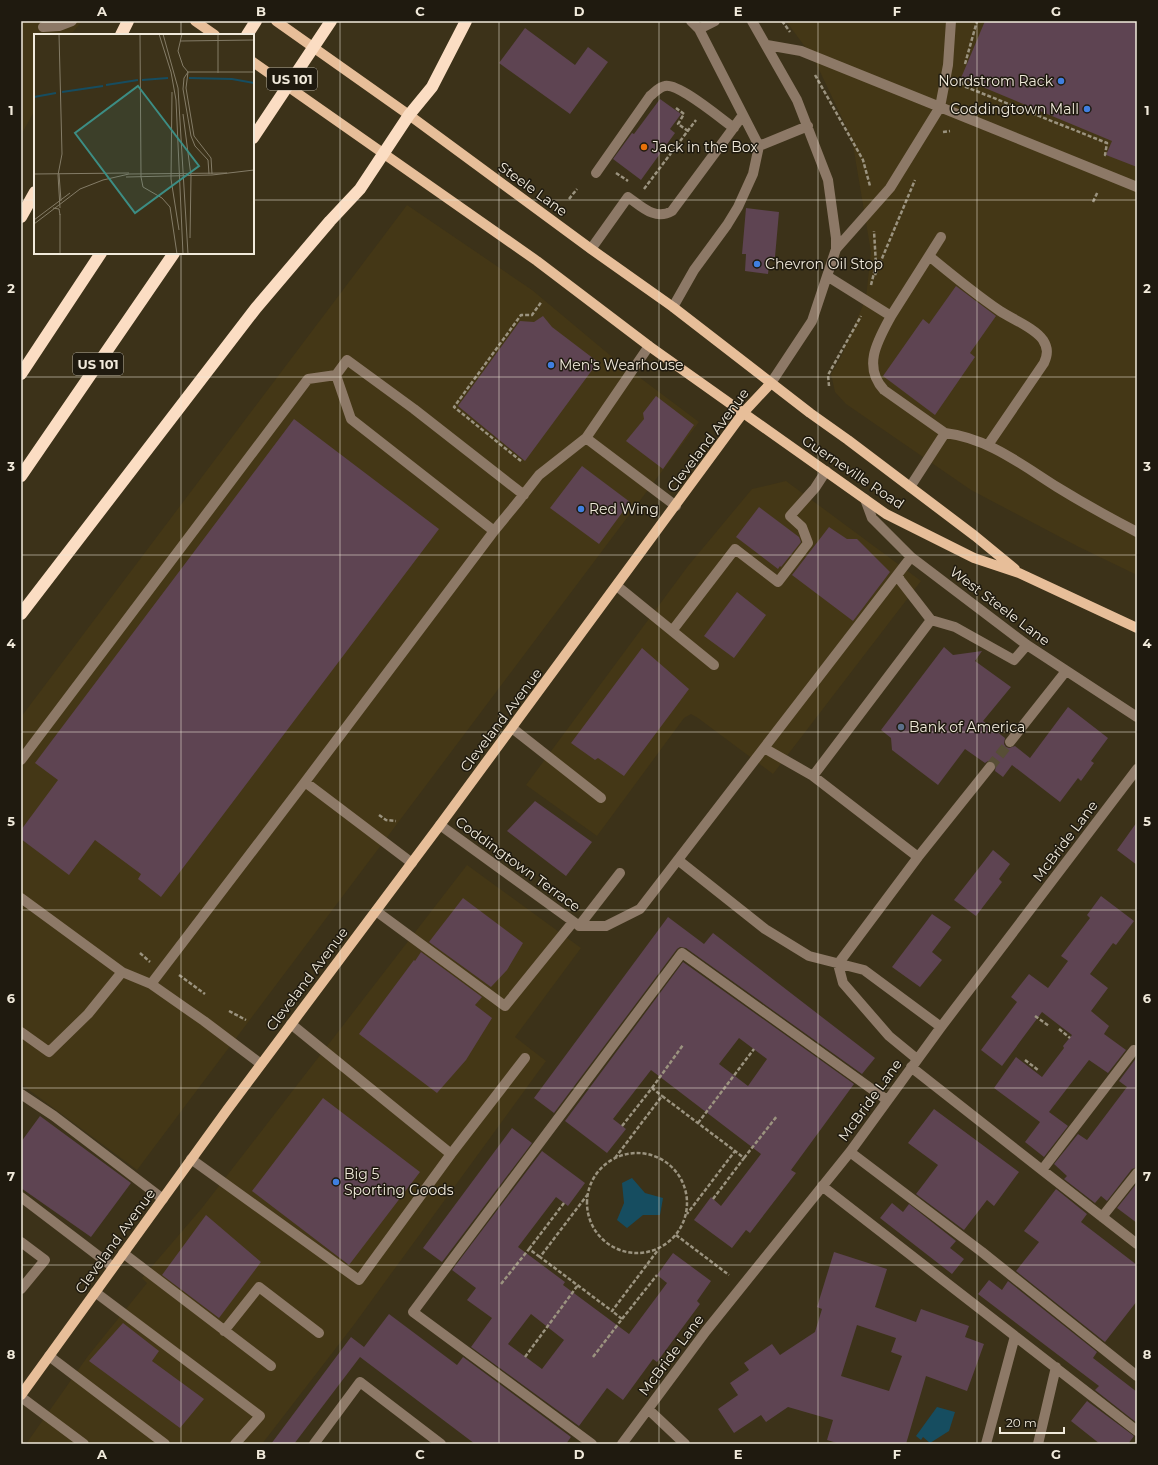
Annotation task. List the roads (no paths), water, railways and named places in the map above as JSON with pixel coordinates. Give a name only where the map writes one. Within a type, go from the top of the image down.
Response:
[{"type":"highway","points":[[122,34],[128,21]]},
{"type":"highway","points":[[248,34],[256,21]]},
{"type":"highway","name":"US 101","points":[[254,136],[331,21]]},
{"type":"highway","points":[[21,614],[256,308],[330,221],[360,189],[409,115],[432,87],[466,21]]},
{"type":"highway","points":[[21,217],[34,194]]},
{"type":"highway","points":[[21,374],[100,254]]},
{"type":"highway","name":"US 101","points":[[21,476],[173,254]]},
{"type":"main road","points":[[195,21],[214,34]]},
{"type":"main road","name":"Steele Lane","points":[[276,21],[409,115],[591,249],[673,307],[771,383]]},
{"type":"main road","points":[[254,63],[537,261],[648,346],[743,413]]},
{"type":"main road","name":"Cleveland Avenue","points":[[21,1396],[261,1064],[512,728],[743,413],[771,383]]},
{"type":"main road","name":"Guerneville Road","points":[[771,383],[975,536],[1019,573]]},
{"type":"main road","name":"Guerneville Road","points":[[743,413],[886,514],[974,558],[1019,573],[1137,628]]},
{"type":"street","points":[[46,21],[42,27],[59,26],[72,21]]},
{"type":"street","points":[[673,307],[694,270],[727,226],[738,207],[753,174],[759,146],[699,28],[691,21]]},
{"type":"street","points":[[699,28],[715,21]]},
{"type":"street","name":"Cleveland Avenue","points":[[752,21],[798,100],[828,180],[836,238],[836,249],[812,322],[771,383]]},
{"type":"street","points":[[836,249],[890,188],[940,107],[948,65],[951,21]]},
{"type":"street","points":[[767,45],[807,53],[1137,187]]},
{"type":"street","points":[[596,173],[650,96],[657,90],[666,86],[674,87],[680,90],[734,128]]},
{"type":"street","points":[[591,249],[628,196],[655,214],[661,215],[672,211],[743,115]]},
{"type":"street","points":[[759,146],[808,126]]},
{"type":"street","points":[[941,237],[891,316],[883,332],[875,351],[873,366],[874,376],[884,390],[945,433],[959,434],[988,445],[1078,500],[1137,532]]},
{"type":"street","points":[[929,256],[959,282],[1000,311],[1037,334],[1046,344],[1048,350],[1044,363],[988,445]]},
{"type":"street","points":[[827,276],[891,316]]},
{"type":"street","points":[[151,984],[306,782],[494,531],[524,495],[539,474],[586,438],[648,346]]},
{"type":"street","points":[[21,760],[308,379],[336,376],[347,360],[414,409],[524,495]]},
{"type":"street","points":[[336,376],[351,419],[494,531]]},
{"type":"street","points":[[910,487],[945,433]]},
{"type":"street","points":[[586,438],[676,506]]},
{"type":"street","points":[[672,631],[735,549],[778,582],[808,543],[802,527],[790,516],[815,488],[826,472]]},
{"type":"street","name":"West Steele Lane","points":[[865,499],[872,518],[911,557],[1027,645],[1137,717]]},
{"type":"street","points":[[576,924],[606,926],[640,909],[911,557]]},
{"type":"street","points":[[898,575],[932,620],[955,627],[1014,660],[1027,645]]},
{"type":"street","points":[[617,586],[714,665]]},
{"type":"street","points":[[813,776],[932,620]]},
{"type":"street","points":[[1010,742],[1066,671]]},
{"type":"street","points":[[512,728],[601,798]]},
{"type":"street","points":[[764,748],[813,776],[918,857]]},
{"type":"street","points":[[838,964],[918,857],[990,767]]},
{"type":"street","name":"McBride Lane","points":[[622,1444],[706,1331],[850,1152],[940,1027],[1137,770]]},
{"type":"street","points":[[306,782],[412,863]]},
{"type":"street","name":"Coddingtown Terrace","points":[[440,825],[576,924]]},
{"type":"street","points":[[678,860],[765,929],[809,956],[864,970],[940,1027]]},
{"type":"street","points":[[376,911],[505,1006],[620,873]]},
{"type":"street","points":[[21,898],[122,972],[151,984],[204,1021],[261,1064]]},
{"type":"street","points":[[592,1444],[413,1312],[682,953],[887,1100]]},
{"type":"street","points":[[838,964],[843,983],[914,1063],[1042,1170],[1137,1244]]},
{"type":"street","points":[[21,1032],[49,1052],[88,1014],[122,972]]},
{"type":"street","points":[[291,1024],[452,1154]]},
{"type":"street","points":[[1042,1170],[1134,1050]]},
{"type":"street","points":[[192,1159],[359,1280],[525,1058]]},
{"type":"street","points":[[21,1094],[54,1116],[163,1199]]},
{"type":"street","points":[[850,1152],[982,1252],[1137,1376]]},
{"type":"street","points":[[1102,1217],[1137,1173]]},
{"type":"street","points":[[822,1186],[1137,1430]]},
{"type":"street","points":[[21,1197],[113,1267]]},
{"type":"street","points":[[21,1242],[45,1260],[21,1289]]},
{"type":"street","points":[[123,1254],[271,1366]]},
{"type":"street","points":[[224,1331],[259,1287],[319,1333]]},
{"type":"street","points":[[95,1292],[260,1416],[235,1444]]},
{"type":"street","points":[[986,1444],[1015,1336]]},
{"type":"street","points":[[49,1356],[164,1444]]},
{"type":"street","points":[[1038,1444],[1056,1368]]},
{"type":"street","points":[[314,1444],[360,1382],[441,1444]]},
{"type":"street","points":[[21,1396],[84,1444]]},
{"type":"street","points":[[648,1409],[685,1444]]},
{"type":"water","points":[[632,1178],[645,1193],[663,1198],[660,1215],[643,1215],[627,1228],[617,1220],[624,1203],[622,1183]]},
{"type":"water","points":[[937,1407],[955,1412],[949,1431],[930,1443],[923,1437],[921,1440],[916,1436]]},
{"type":"tunnel","points":[[990,767],[1010,742]]},
{"type":"place","name":"Nordstrom Rack","points":[[1061,81]]},
{"type":"place","name":"Coddingtown Mall","points":[[1087,109]]},
{"type":"place","name":"Jack in the Box","points":[[644,147]]},
{"type":"place","name":"Chevron Oil Stop","points":[[757,264]]},
{"type":"place","name":"Men's Wearhouse","points":[[551,365]]},
{"type":"place","name":"Red Wing","points":[[581,509]]},
{"type":"place","name":"Bank of America","points":[[901,727]]},
{"type":"place","name":"Big 5 Sporting Goods","points":[[336,1182]]}]
